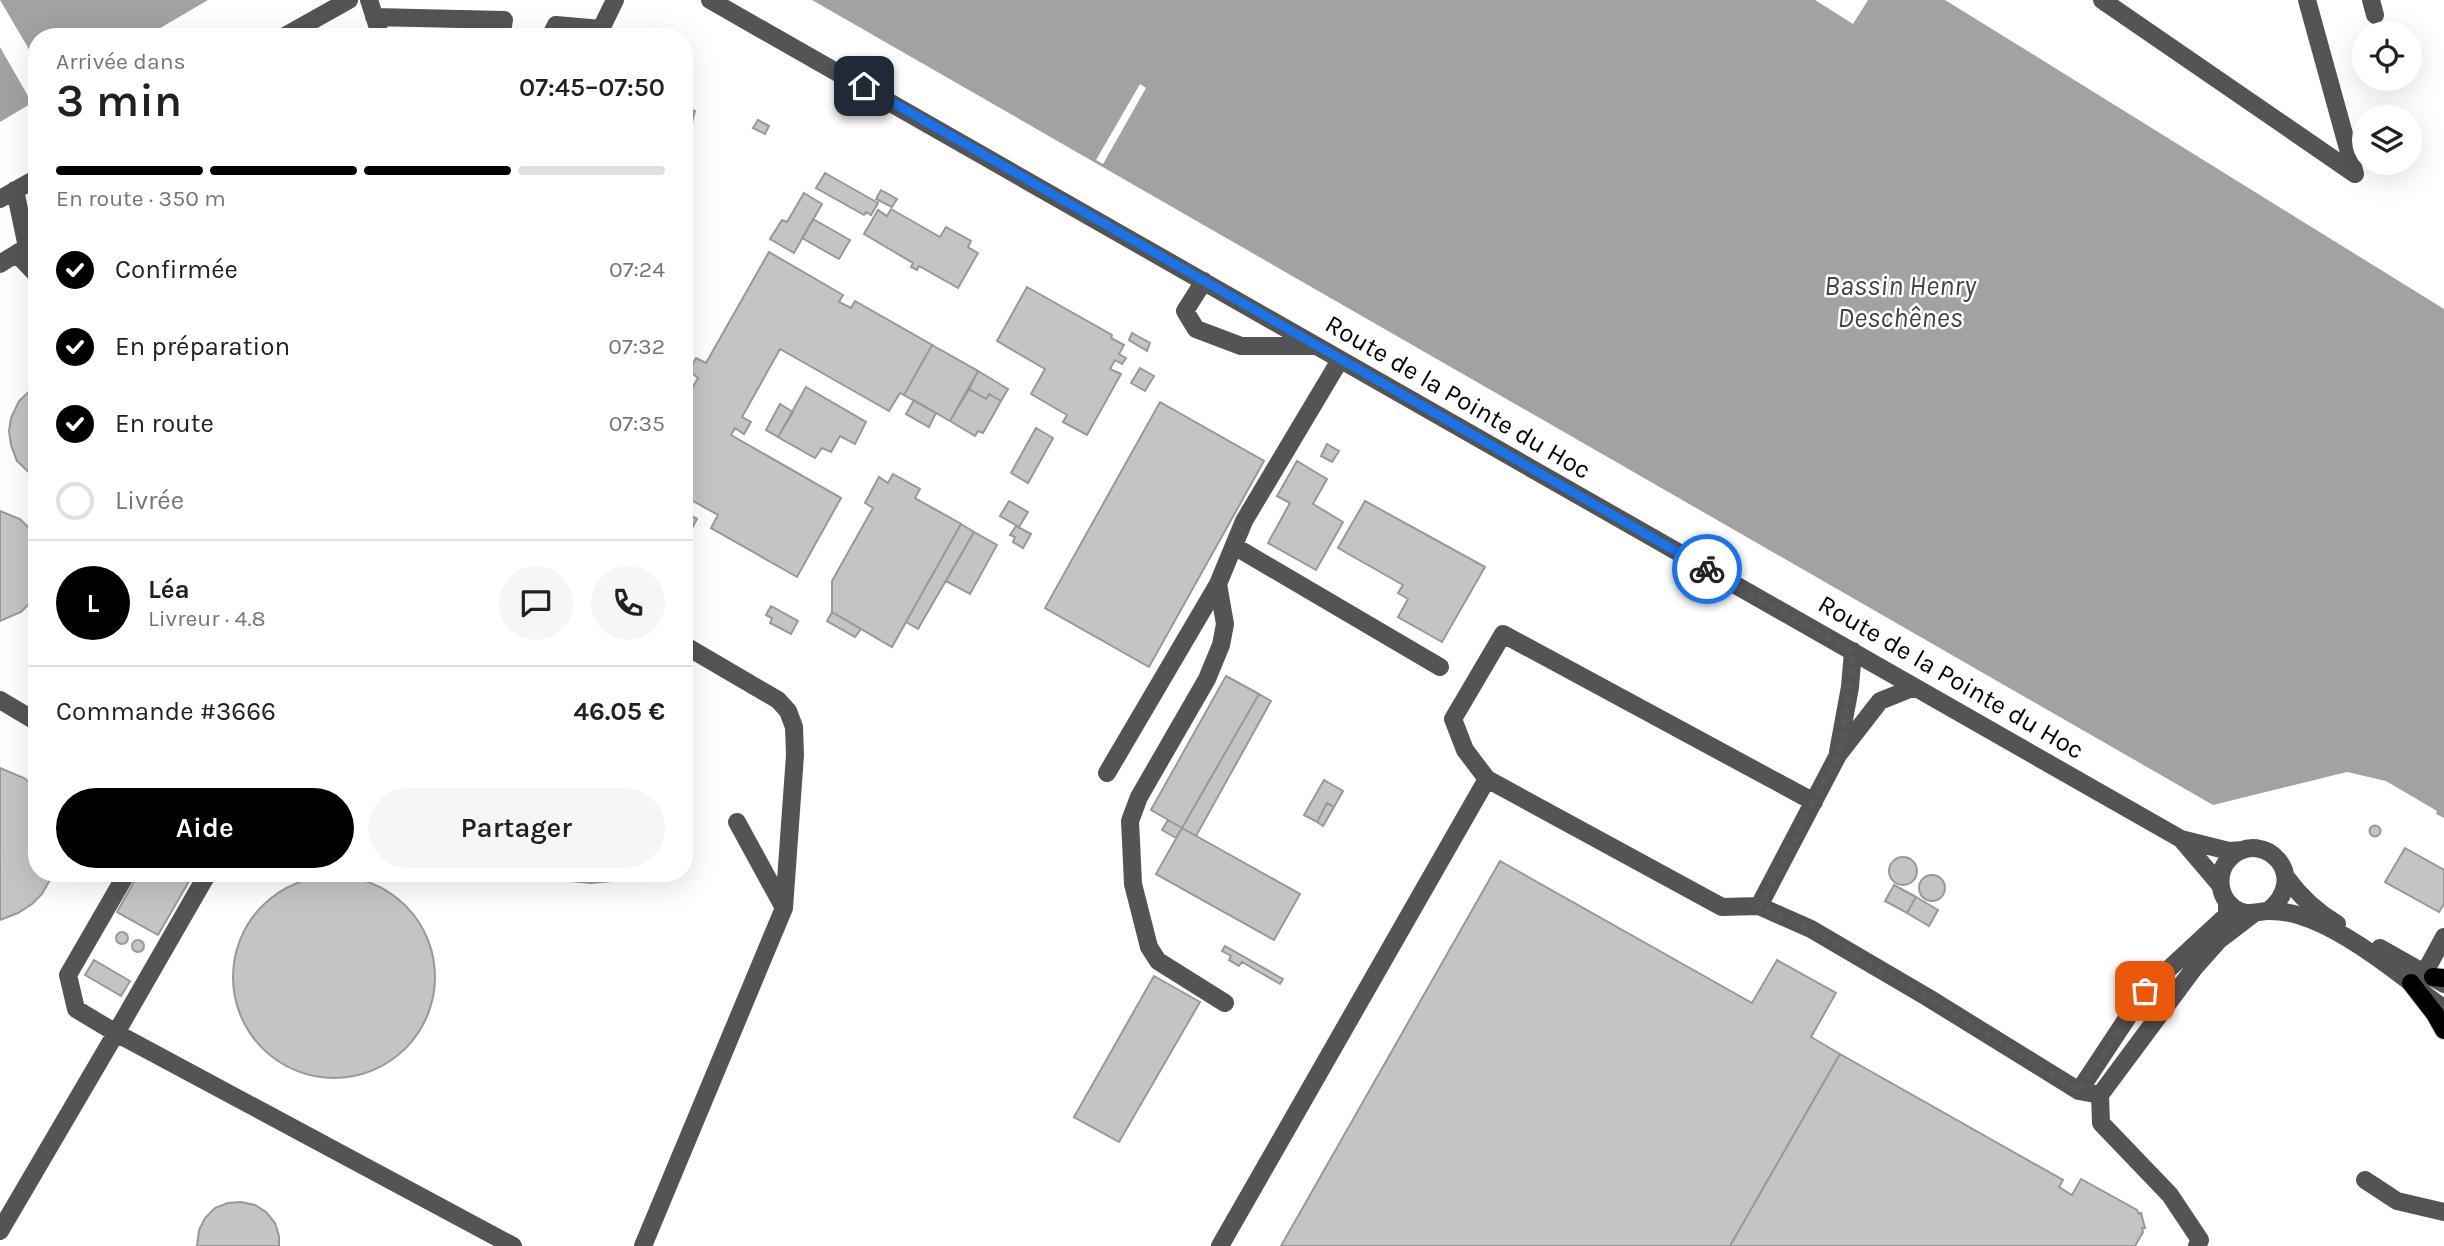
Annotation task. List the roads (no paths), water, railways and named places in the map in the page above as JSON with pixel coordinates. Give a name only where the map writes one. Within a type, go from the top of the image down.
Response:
[{"type":"main road","points":[[2431,979],[2435,1014],[2444,1030]]},
{"type":"street","points":[[300,28],[349,0]]},
{"type":"street","points":[[601,28],[615,0]]},
{"type":"street","name":"Route de la Pointe du Hoc","points":[[710,0],[2181,839],[2229,851],[2243,850]]},
{"type":"street","points":[[2102,0],[2355,174],[2307,0]]},
{"type":"street","points":[[378,28],[372,8],[504,20],[503,28]]},
{"type":"street","points":[[554,28],[556,25],[572,28]]},
{"type":"street","points":[[0,264],[27,247],[8,195],[28,183]]},
{"type":"street","points":[[1204,281],[1185,311],[1196,329],[1241,346],[1316,346]]},
{"type":"street","points":[[1107,773],[1218,584],[1244,521],[1340,360]]},
{"type":"street","points":[[1234,546],[1440,667]]},
{"type":"street","points":[[1218,584],[1224,624],[1221,645],[1207,679],[1139,797],[1130,821],[1130,841],[1133,884],[1149,947],[1158,961],[1225,1003]]},
{"type":"street","points":[[1814,802],[1503,634],[1453,719],[1465,750],[1487,779],[1722,906],[1759,906],[1811,929],[2079,1091],[2100,1096]]},
{"type":"street","points":[[643,1246],[785,908],[795,755],[794,727],[788,710],[778,700],[693,650]]},
{"type":"street","points":[[1838,755],[1853,652]]},
{"type":"street","points":[[1759,906],[1838,755],[1880,701],[1915,687]]},
{"type":"street","points":[[0,700],[28,717]]},
{"type":"street","points":[[1220,1246],[1487,779]]},
{"type":"street","points":[[737,822],[785,908]]},
{"type":"street","name":"Route de la Pointe du Hoc","points":[[2181,839],[2224,894]]},
{"type":"street","points":[[2079,1091],[2145,991],[2227,915],[2221,874],[2233,855],[2243,850],[2252,848],[2271,853],[2278,859],[2295,889],[2333,923],[2431,979],[2444,1008]]},
{"type":"street","points":[[2197,1246],[2200,1240],[2170,1195],[2101,1123],[2100,1096],[2195,967],[2219,940],[2279,902],[2285,890],[2286,877]]},
{"type":"street","points":[[122,882],[68,975],[76,1009],[513,1246]]},
{"type":"street","points":[[0,1231],[203,882]]},
{"type":"street","points":[[2224,894],[2244,913],[2302,916],[2386,964],[2431,979]]},
{"type":"street","points":[[2431,979],[2444,937]]},
{"type":"street","points":[[2365,1180],[2397,1201],[2444,1212]]},
{"type":"water","points":[[0,0],[208,0],[160,28],[28,28],[28,105],[0,122]]},
{"type":"water","name":"Bassin Henry Deschênes","points":[[812,0],[1815,0],[1853,24],[1868,0],[1945,0],[2444,309],[2444,818],[2436,814],[2437,811],[2386,781],[2347,772],[2213,805]]}]
